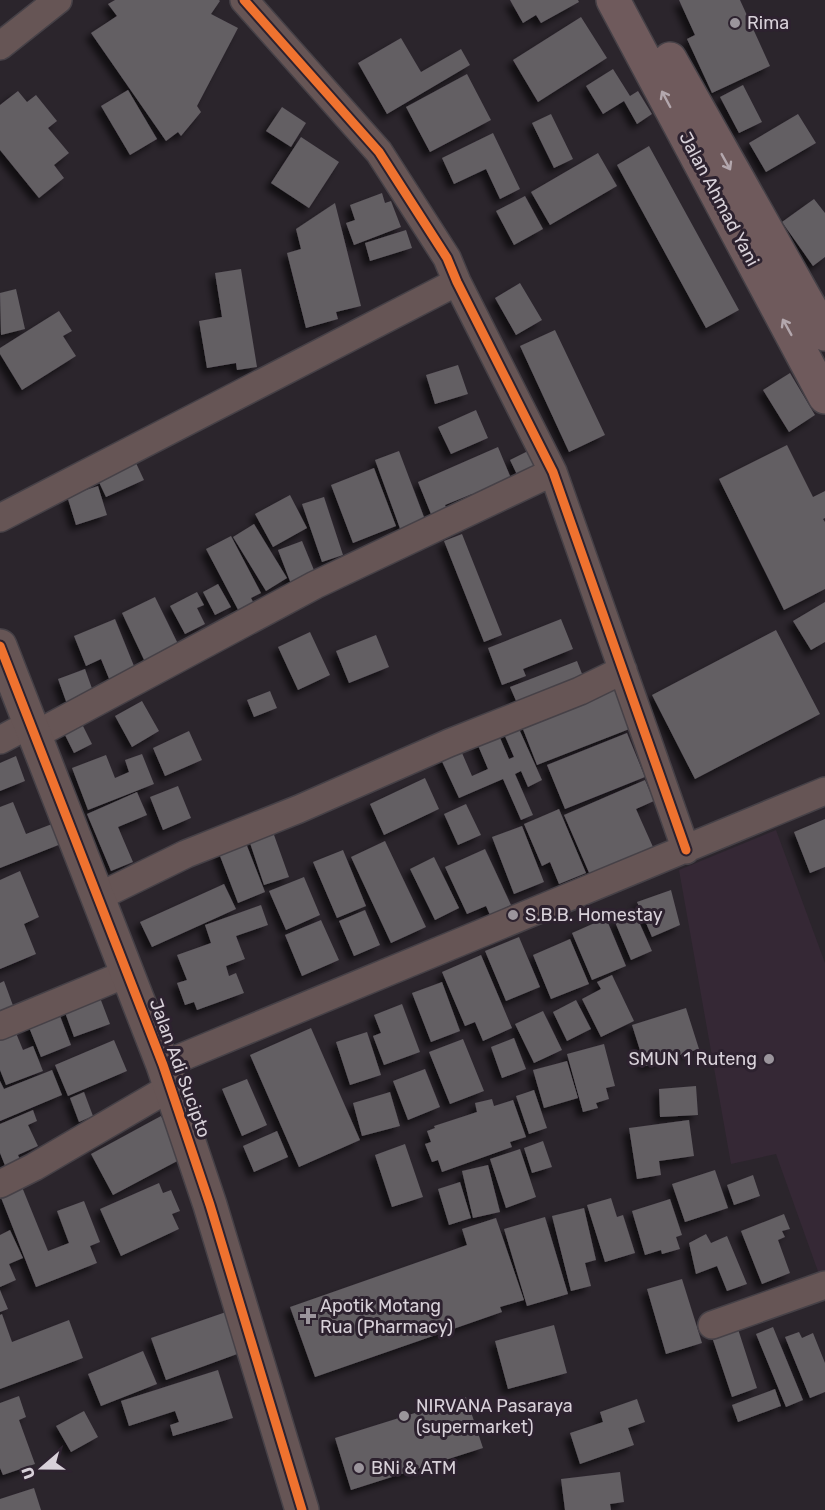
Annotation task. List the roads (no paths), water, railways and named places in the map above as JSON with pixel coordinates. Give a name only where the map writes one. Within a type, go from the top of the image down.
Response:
[{"type":"highway","name":"Jalan Ahmad Yani","points":[[624,2],[818,348],[825,397]]},
{"type":"street","points":[[0,46],[58,0]]},
{"type":"street","points":[[245,1],[379,152],[447,258],[554,472],[686,850]]},
{"type":"street","points":[[0,518],[457,282]]},
{"type":"street","points":[[0,740],[33,729],[315,585],[554,472]]},
{"type":"street","name":"Jalan Adi Sucipto","points":[[0,646],[167,1076],[210,1205],[302,1510]]},
{"type":"street","points":[[98,897],[186,854],[299,809],[449,743],[580,691],[623,670]]},
{"type":"street","points":[[0,1184],[34,1167],[167,1076],[825,791]]},
{"type":"street","points":[[0,1026],[128,973]]},
{"type":"street","points":[[712,1325],[825,1284]]},
{"type":"place","name":"Rima","points":[[735,23]]},
{"type":"place","name":"S.B.B. Homestay","points":[[513,915]]},
{"type":"place","name":"SMUN 1 Ruteng","points":[[769,1059]]},
{"type":"place","name":"Apotik Motang Rua (Pharmacy)","points":[[308,1316]]},
{"type":"place","name":"NIRVANA Pasaraya (supermarket)","points":[[404,1416]]},
{"type":"place","name":"BNi & ATM","points":[[359,1468]]}]
